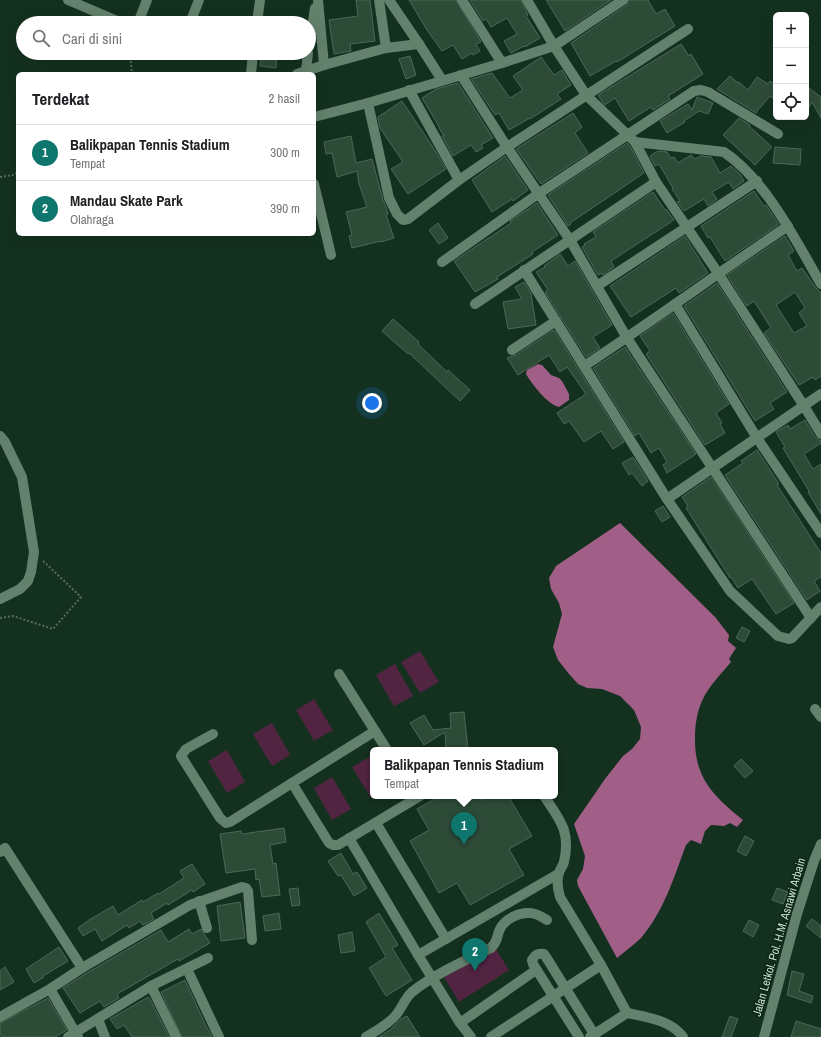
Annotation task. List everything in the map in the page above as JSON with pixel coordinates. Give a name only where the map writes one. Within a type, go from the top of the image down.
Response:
[{"type":"street","points":[[68,0],[106,16]]},
{"type":"street","points":[[141,16],[147,0]]},
{"type":"street","points":[[193,16],[199,0]]},
{"type":"street","points":[[258,16],[260,0]]},
{"type":"street","points":[[314,16],[317,0]]},
{"type":"street","points":[[317,0],[324,65]]},
{"type":"street","points":[[379,0],[386,48]]},
{"type":"street","points":[[389,0],[442,80]]},
{"type":"street","points":[[462,0],[502,63]]},
{"type":"street","points":[[527,0],[554,46],[586,95],[635,142],[656,182],[688,227],[821,434]]},
{"type":"street","points":[[316,116],[368,103],[554,46],[623,0]]},
{"type":"street","points":[[368,103],[389,198],[397,214],[403,220],[408,219],[459,180],[507,147],[688,29]]},
{"type":"street","points":[[301,72],[386,48],[419,44]]},
{"type":"street","points":[[250,72],[252,60]]},
{"type":"street","points":[[301,72],[305,60]]},
{"type":"street","points":[[461,75],[538,194],[570,240],[627,338],[811,618]]},
{"type":"street","points":[[409,90],[459,180]]},
{"type":"street","points":[[442,262],[538,194],[694,90],[708,92],[778,134]]},
{"type":"street","points":[[635,142],[724,152],[734,158],[757,181],[788,226],[821,284]]},
{"type":"street","points":[[598,286],[757,181]]},
{"type":"street","points":[[475,304],[656,182]]},
{"type":"street","points":[[316,192],[331,255]]},
{"type":"street","points":[[584,366],[627,338],[718,273],[788,226]]},
{"type":"street","points":[[524,270],[667,499],[730,591],[778,636],[789,639],[792,638],[821,606]]},
{"type":"street","points":[[675,304],[757,438],[821,533]]},
{"type":"street","points":[[512,350],[556,321]]},
{"type":"street","points":[[667,499],[821,394]]},
{"type":"street","points":[[0,436],[5,442],[22,477],[34,552],[28,581],[20,588],[0,599]]},
{"type":"street","points":[[339,674],[385,747]]},
{"type":"street","points":[[214,734],[186,749],[181,756],[220,818],[226,823],[230,822],[375,730]]},
{"type":"street","points":[[292,783],[329,843],[333,845],[338,845],[414,799]]},
{"type":"street","points":[[546,799],[562,823],[567,841],[564,864],[558,874],[557,888],[560,897],[601,965],[627,1013]]},
{"type":"street","points":[[376,823],[446,939]]},
{"type":"street","points":[[349,838],[460,1023],[472,1037]]},
{"type":"street","name":"Jalan Letkol. Pol. H.M. Asnawi Arbain","points":[[764,1037],[797,914],[814,860],[821,844]]},
{"type":"street","points":[[0,852],[5,848],[82,968]]},
{"type":"street","points":[[418,954],[558,874]]},
{"type":"street","points":[[0,1017],[199,901],[242,887],[246,888],[248,891],[252,940]]},
{"type":"street","points":[[199,901],[207,928]]},
{"type":"street","points":[[366,1037],[385,1026],[412,992],[433,978],[491,948],[496,943],[500,929],[509,919],[530,912],[547,920]]},
{"type":"street","points":[[579,1037],[536,970],[532,960],[535,955],[544,954],[592,1036],[627,1013],[642,1016],[672,1026],[679,1031],[683,1037]]},
{"type":"street","points":[[50,989],[73,1036],[151,986],[208,958]]},
{"type":"street","points":[[491,1037],[601,965]]},
{"type":"street","points":[[187,969],[219,1037]]},
{"type":"street","points":[[460,1023],[536,970]]},
{"type":"street","points":[[151,986],[176,1037]]},
{"type":"street","points":[[98,1019],[105,1037]]},
{"type":"path","points":[[131,60],[132,72]]},
{"type":"path","points":[[0,177],[16,173]]},
{"type":"path","points":[[0,618],[13,616],[53,629],[81,596],[34,552]]},
{"type":"shaded area","points":[[538,364],[542,365],[551,375],[559,378],[569,394],[569,400],[559,407],[545,398],[526,374],[527,370]]},
{"type":"shaded area","points":[[620,523],[715,617],[729,635],[728,641],[736,648],[729,659],[731,662],[711,686],[700,705],[695,728],[695,737],[698,763],[707,784],[723,803],[743,820],[737,827],[730,823],[724,826],[711,825],[705,831],[701,844],[691,840],[686,845],[668,893],[656,917],[641,938],[617,958],[578,886],[577,880],[583,869],[585,856],[574,824],[605,779],[623,756],[632,749],[640,739],[641,727],[634,710],[620,696],[602,689],[587,688],[578,684],[558,660],[553,647],[562,614],[559,603],[551,589],[549,578],[556,566]]},
{"type":"shaded area","points":[[420,651],[439,682],[420,693],[401,662]]},
{"type":"shaded area","points":[[395,664],[413,696],[394,706],[376,675]]},
{"type":"shaded area","points":[[314,699],[333,730],[314,741],[296,710]]},
{"type":"shaded area","points":[[272,723],[290,755],[272,766],[253,734]]},
{"type":"shaded area","points":[[227,750],[245,782],[227,793],[208,761]]},
{"type":"shaded area","points":[[370,757],[370,796],[352,767]]},
{"type":"shaded area","points":[[332,777],[351,809],[332,820],[314,788]]},
{"type":"shaded area","points":[[491,941],[509,970],[459,1002],[441,972]]},
{"type":"building","points":[[356,0],[370,0],[375,41],[350,44],[351,51],[334,54],[329,20],[358,16]]},
{"type":"building","points":[[409,0],[456,0],[481,42],[476,44],[480,51],[473,55],[472,53],[462,59],[453,45],[442,51]]},
{"type":"building","points":[[470,0],[521,0],[528,15],[526,16],[540,38],[511,53],[504,41],[517,34],[507,18],[491,27],[486,19],[483,21]]},
{"type":"building","points":[[546,0],[611,0],[565,31]]},
{"type":"building","points":[[629,0],[648,0],[656,14],[665,9],[675,26],[617,62],[616,61],[590,76],[571,43],[627,5]]},
{"type":"building","points":[[681,44],[689,56],[691,54],[703,74],[668,96],[670,99],[653,110],[651,107],[629,121],[615,98],[605,105],[603,103],[598,95]]},
{"type":"building","points":[[410,56],[416,75],[406,79],[399,59]]},
{"type":"building","points":[[541,57],[554,75],[562,70],[571,85],[557,94],[561,99],[530,119],[509,130],[499,113],[495,115],[471,79],[492,73],[510,98],[523,90],[513,76]]},
{"type":"building","points":[[261,60],[277,60],[276,68],[260,66]]},
{"type":"building","points":[[730,76],[748,90],[757,77],[768,84],[770,81],[773,83],[773,98],[770,96],[756,113],[717,89]]},
{"type":"building","points":[[458,83],[493,138],[481,145],[483,148],[476,152],[471,145],[453,156],[442,136],[444,136],[440,128],[422,98],[436,89]]},
{"type":"building","points":[[809,88],[821,97],[821,118],[812,102],[809,107]]},
{"type":"building","points":[[697,97],[713,103],[708,114],[699,111],[667,133],[660,121],[688,104],[692,110]]},
{"type":"building","points":[[402,101],[446,169],[408,194],[391,169],[403,162],[380,128],[378,117]]},
{"type":"building","points":[[573,113],[582,127],[575,133],[588,153],[541,184],[516,149]]},
{"type":"building","points":[[739,118],[750,125],[749,126],[772,147],[755,165],[723,135]]},
{"type":"building","points":[[351,136],[356,163],[372,159],[388,214],[386,215],[394,238],[352,248],[349,236],[352,235],[346,212],[367,207],[359,184],[357,171],[337,177],[332,153],[326,154],[324,142]]},
{"type":"building","points":[[627,143],[644,173],[570,223],[571,224],[568,226],[548,195]]},
{"type":"building","points":[[775,147],[801,149],[800,165],[773,163]]},
{"type":"building","points":[[658,151],[667,152],[671,158],[674,157],[678,163],[691,155],[695,159],[701,156],[711,157],[720,173],[731,166],[740,174],[744,181],[733,189],[729,182],[712,192],[717,199],[708,206],[704,199],[684,211],[677,202],[680,201],[659,164],[655,166],[650,156]]},
{"type":"building","points":[[505,156],[528,190],[513,201],[512,199],[492,212],[472,180]]},
{"type":"building","points":[[754,191],[764,206],[766,205],[778,225],[725,261],[710,237],[708,238],[701,226]]},
{"type":"building","points":[[653,192],[674,220],[611,261],[614,267],[603,275],[602,273],[598,275],[582,247],[585,245],[584,244],[596,237],[593,232]]},
{"type":"building","points":[[537,203],[558,235],[532,252],[533,254],[497,277],[498,279],[475,292],[454,261],[511,223],[510,221]]},
{"type":"building","points":[[438,223],[448,238],[439,244],[429,230]]},
{"type":"building","points":[[685,236],[708,273],[679,293],[676,288],[631,317],[610,286]]},
{"type":"building","points":[[785,236],[794,251],[788,255],[797,271],[802,268],[821,293],[821,376],[815,380],[813,377],[799,385],[764,333],[771,328],[754,301],[747,306],[727,275]],"holes":[[[795,292],[805,308],[799,313],[807,326],[794,333],[776,305]]]},
{"type":"building","points":[[560,254],[568,266],[575,261],[612,325],[593,337],[600,348],[586,357],[545,292],[548,290],[536,272],[545,267],[544,266]]},
{"type":"building","points":[[524,282],[531,293],[536,325],[508,329],[503,302],[522,299],[515,287]]},
{"type":"building","points":[[717,283],[787,392],[770,403],[774,409],[755,421],[684,306]]},
{"type":"building","points":[[673,313],[729,404],[716,413],[722,423],[720,424],[725,433],[705,445],[646,354],[650,351],[640,336]]},
{"type":"building","points":[[393,319],[419,342],[418,344],[447,372],[448,370],[470,390],[460,401],[409,353],[408,354],[382,331]]},
{"type":"building","points":[[554,330],[624,442],[613,449],[601,431],[584,442],[569,421],[564,424],[557,413],[586,394],[567,367],[560,372],[549,355],[518,375],[507,358],[516,355]]},
{"type":"building","points":[[625,347],[696,454],[667,473],[663,465],[667,462],[659,448],[651,453],[639,433],[635,436],[593,368]]},
{"type":"building","points":[[805,420],[815,437],[821,441],[821,443],[804,454],[813,469],[821,464],[821,514],[783,448],[785,447],[776,432],[788,425],[790,429]]},
{"type":"building","points":[[757,450],[779,484],[777,485],[821,553],[821,577],[814,581],[820,591],[807,600],[725,475],[743,463],[741,461]]},
{"type":"building","points":[[633,457],[648,481],[642,486],[632,473],[629,475],[622,463]]},
{"type":"building","points":[[711,477],[794,603],[776,614],[752,579],[738,588],[731,577],[730,578],[686,508],[688,506],[682,497]]},
{"type":"building","points":[[663,506],[670,517],[662,522],[655,511]]},
{"type":"building","points":[[742,627],[750,631],[744,642],[736,638]]},
{"type":"building","points":[[464,712],[468,747],[446,747],[445,732],[424,745],[410,723],[424,715],[433,730],[451,728],[450,713]]},
{"type":"building","points":[[741,759],[753,771],[745,778],[734,766]]},
{"type":"building","points":[[435,799],[510,799],[532,836],[509,849],[524,875],[470,905],[457,883],[439,893],[410,841],[429,830],[417,809]]},
{"type":"building","points":[[284,828],[286,842],[270,845],[273,864],[276,863],[280,895],[262,897],[259,879],[256,880],[255,869],[226,873],[220,834],[241,831],[242,834]]},
{"type":"building","points":[[745,836],[754,841],[746,856],[737,851]]},
{"type":"building","points":[[341,853],[353,874],[357,872],[367,888],[354,896],[341,875],[338,876],[328,861]]},
{"type":"building","points":[[192,864],[205,884],[193,892],[192,890],[168,905],[167,903],[151,913],[154,919],[143,925],[140,921],[129,928],[127,925],[102,941],[95,929],[83,936],[78,928],[113,906],[118,915],[142,900],[143,902],[158,893],[159,894],[184,878],[180,871]]},
{"type":"building","points":[[298,888],[300,905],[292,906],[289,889]]},
{"type":"building","points":[[777,888],[788,892],[783,904],[772,900]]},
{"type":"building","points":[[240,902],[245,938],[221,941],[217,906]]},
{"type":"building","points":[[279,913],[281,929],[265,931],[263,916]]},
{"type":"building","points":[[379,913],[398,945],[392,948],[412,980],[386,996],[369,968],[386,957],[366,922]]},
{"type":"building","points":[[812,919],[821,926],[821,938],[806,926]]},
{"type":"building","points":[[749,920],[759,925],[753,937],[743,931]]},
{"type":"building","points":[[189,929],[192,934],[201,929],[210,943],[179,961],[178,959],[117,994],[119,998],[104,1007],[100,1001],[80,1013],[63,988],[161,930],[168,942]]},
{"type":"building","points":[[352,932],[355,951],[341,953],[338,935]]},
{"type":"building","points":[[59,947],[68,961],[34,983],[26,969]]},
{"type":"building","points":[[5,967],[14,982],[0,990],[0,971]]},
{"type":"building","points":[[792,971],[804,974],[799,991],[813,996],[811,1003],[787,995]]},
{"type":"building","points":[[185,980],[212,1037],[182,1037],[161,992]]},
{"type":"building","points":[[148,997],[169,1037],[132,1037],[124,1025],[117,1029],[110,1019]]},
{"type":"building","points":[[48,998],[67,1030],[55,1037],[2,1037],[0,1034],[0,1023]]},
{"type":"building","points":[[407,1016],[420,1037],[379,1037],[390,1030],[401,1019]]},
{"type":"building","points":[[730,1016],[738,1019],[731,1037],[722,1037]]},
{"type":"building","points":[[796,1021],[821,1029],[821,1037],[791,1037]]},
{"type":"place","name":"Balikpapan Tennis Stadium","points":[[464,845]]},
{"type":"place","name":"Mandau Skate Park","points":[[475,971]]}]
